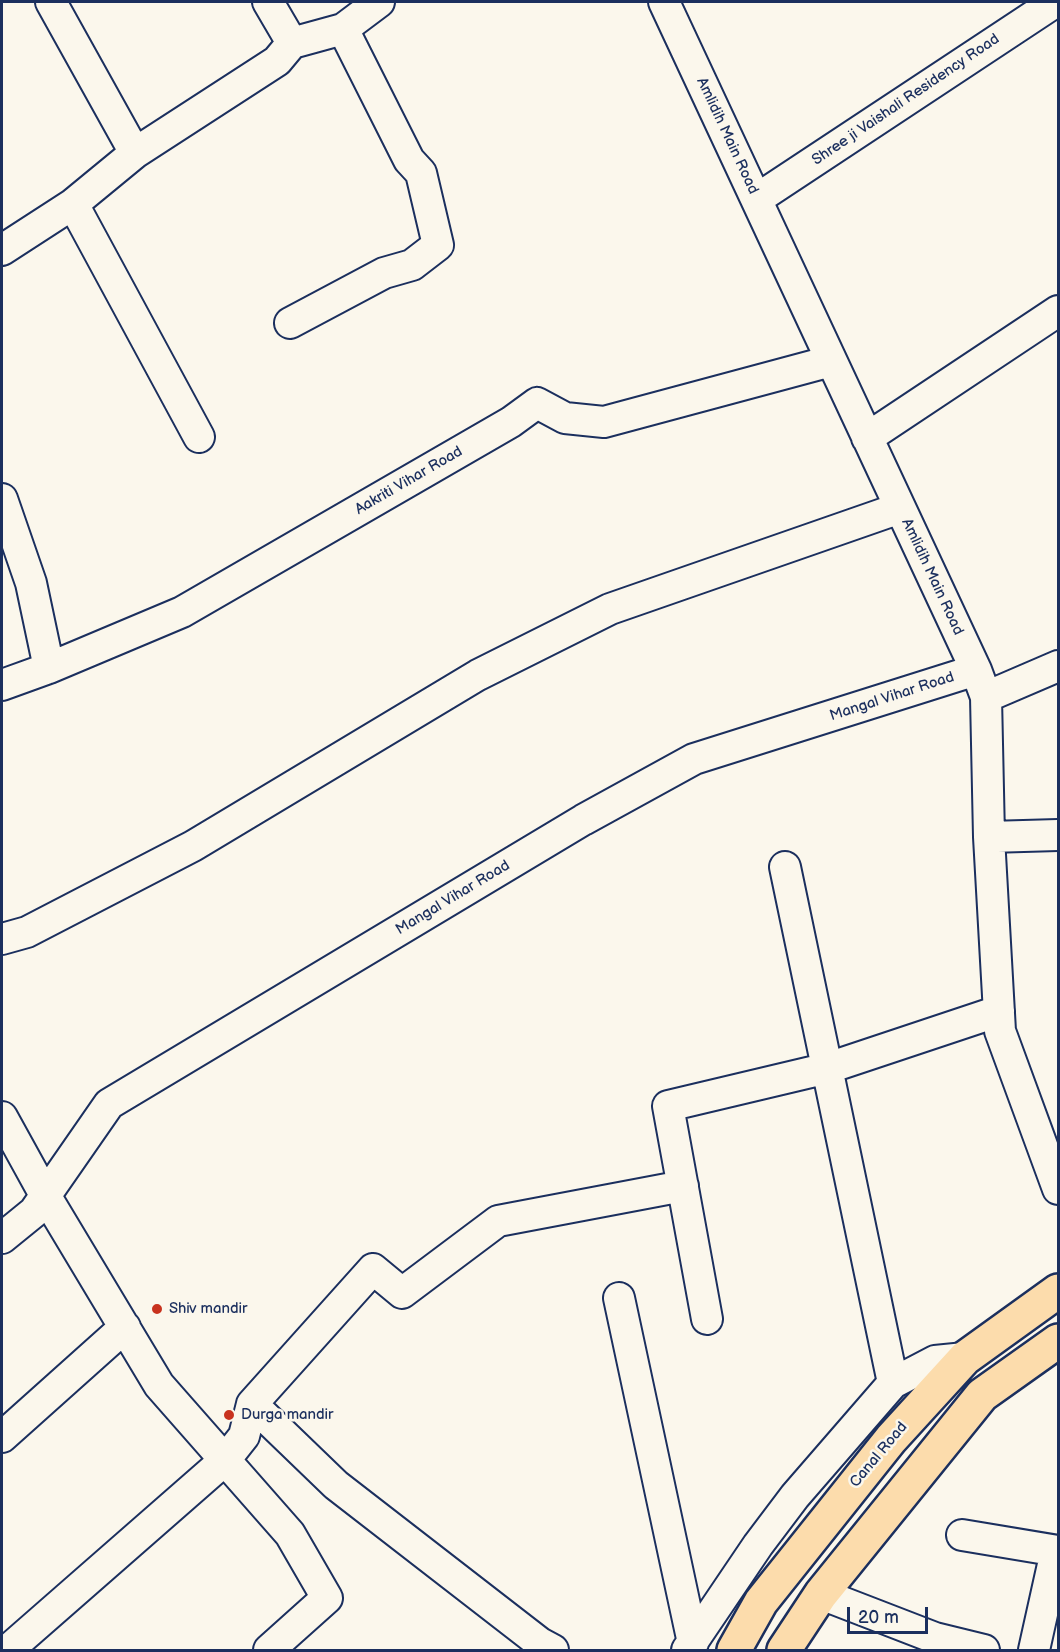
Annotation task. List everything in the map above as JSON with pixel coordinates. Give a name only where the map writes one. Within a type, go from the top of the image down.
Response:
[{"type":"main road","name":"Canal Road","points":[[734,1650],[761,1602],[891,1439],[965,1358],[1059,1292]]},
{"type":"main road","points":[[784,1650],[821,1594],[981,1395],[1059,1341]]},
{"type":"street","points":[[51,2],[135,153]]},
{"type":"street","points":[[268,2],[292,43]]},
{"type":"street","points":[[2,250],[73,204],[135,153],[277,61],[292,43],[343,29],[379,2]]},
{"type":"street","name":"Amlidih Main Road","points":[[664,2],[981,684],[1000,1031],[1059,1189]]},
{"type":"street","name":"Shree ji Vaishali Residency Road","points":[[757,199],[1055,2]]},
{"type":"street","points":[[290,323],[384,273],[412,265],[438,245],[421,173],[409,160],[343,29]]},
{"type":"street","points":[[73,204],[199,437]]},
{"type":"street","points":[[867,438],[1059,311]]},
{"type":"street","name":"Aakriti Vihar Road","points":[[2,685],[49,668],[182,612],[511,422],[537,404],[565,418],[604,422],[831,361]]},
{"type":"street","points":[[2,499],[31,583],[49,668]]},
{"type":"street","points":[[2,939],[27,932],[193,846],[478,675],[610,609],[900,508]]},
{"type":"street","name":"Mangal Vihar Road","points":[[2,1238],[33,1212],[109,1104],[583,820],[694,759],[981,684],[1059,666]]},
{"type":"street","points":[[988,837],[1059,835]]},
{"type":"street","points":[[785,867],[892,1383]]},
{"type":"street","points":[[707,1318],[668,1106],[828,1068],[999,1011]]},
{"type":"street","points":[[2,1117],[45,1195],[159,1385],[290,1534],[327,1598],[269,1650]]},
{"type":"street","points":[[8,1650],[225,1460],[244,1436],[252,1404],[374,1269],[402,1293],[498,1221],[682,1186]]},
{"type":"street","points":[[619,1298],[690,1647]]},
{"type":"street","points":[[2,1437],[125,1327]]},
{"type":"street","points":[[690,1647],[758,1545],[892,1383],[935,1361],[965,1358]]},
{"type":"street","points":[[252,1404],[336,1485],[540,1643],[553,1650]]},
{"type":"street","points":[[962,1535],[1058,1551],[1034,1650]]},
{"type":"street","points":[[821,1594],[934,1644],[984,1650]]},
{"type":"place","name":"Shiv mandir","points":[[157,1309]]},
{"type":"place","name":"Durga mandir","points":[[229,1415]]}]
